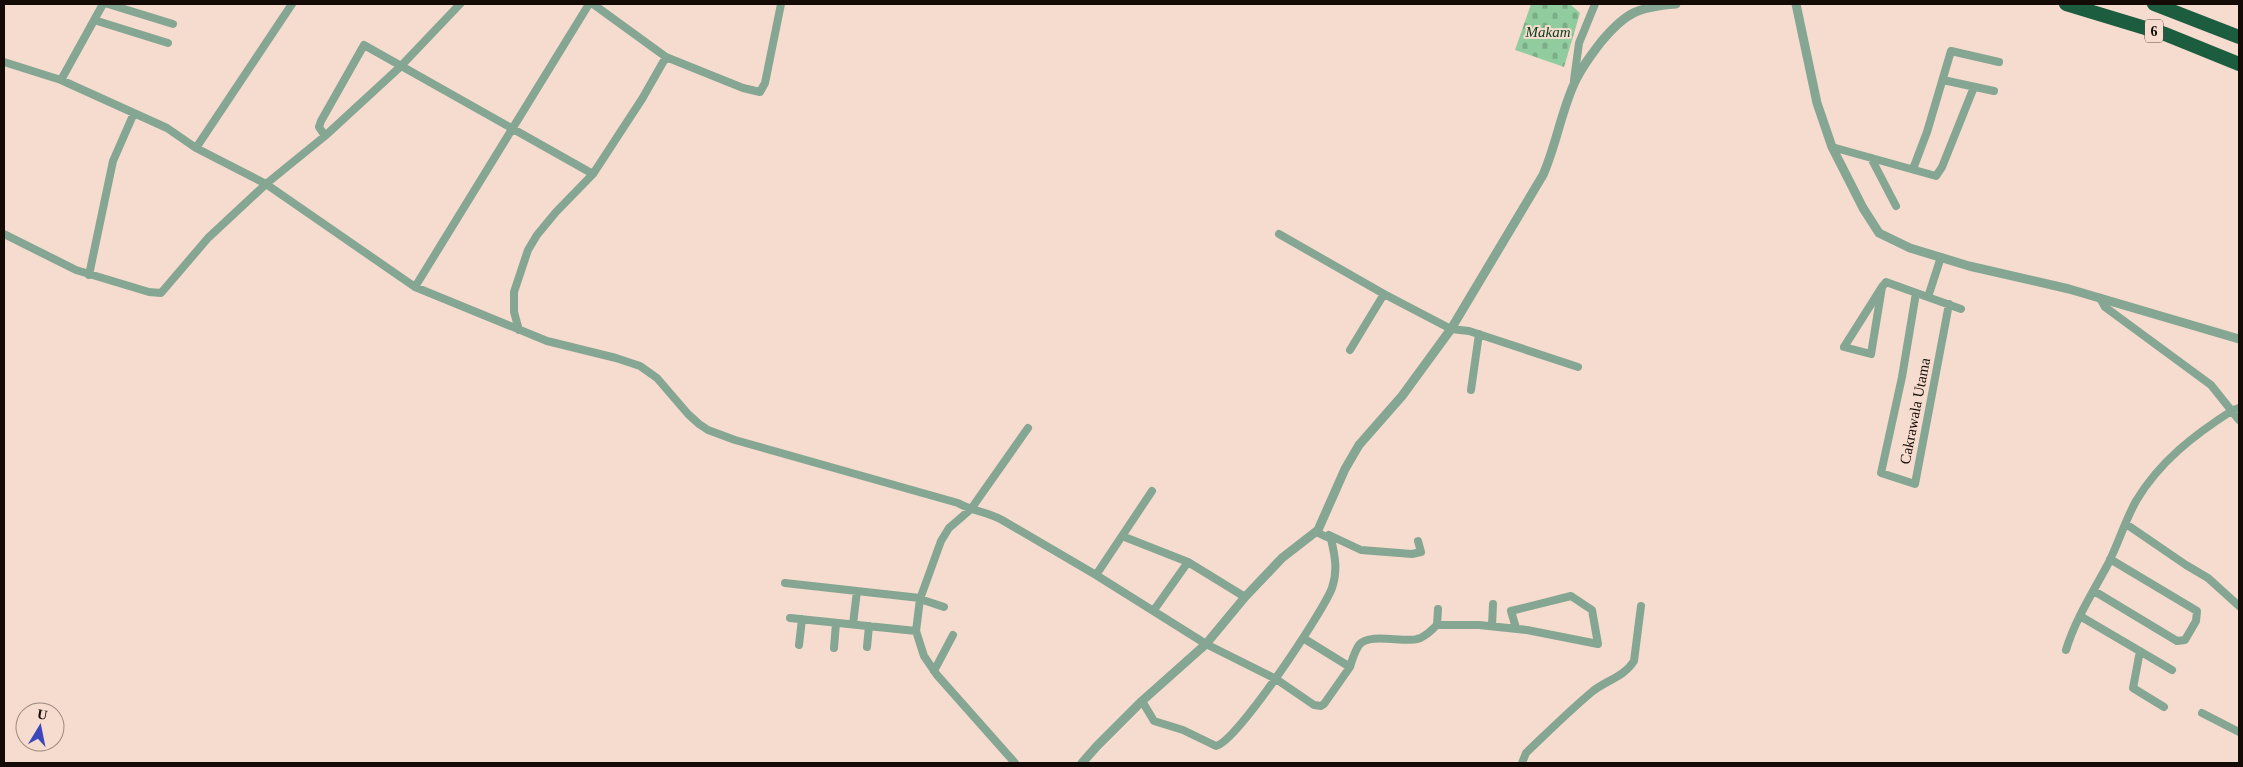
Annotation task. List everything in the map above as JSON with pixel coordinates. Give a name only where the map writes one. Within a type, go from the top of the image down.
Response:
[{"type":"highway","name":"6","points":[[2066,4],[2165,34],[2239,64]]},
{"type":"highway","name":"6","points":[[2154,4],[2239,37]]},
{"type":"street","points":[[61,80],[103,4]]},
{"type":"street","points":[[108,4],[173,24]]},
{"type":"street","points":[[4,234],[89,275],[148,292],[161,293],[208,238],[266,184],[325,136],[400,67],[460,4]]},
{"type":"street","points":[[415,287],[589,4]]},
{"type":"street","points":[[593,4],[666,57],[743,88],[760,92],[765,83],[781,4]]},
{"type":"street","points":[[1574,84],[1579,43],[1595,4]]},
{"type":"street","points":[[1082,763],[1142,701],[1206,644],[1282,558],[1317,531],[1336,488],[1359,445],[1402,396],[1451,329],[1543,174],[1554,150],[1574,84],[1583,66],[1623,18],[1645,8],[1676,4]]},
{"type":"street","points":[[1796,4],[1816,102],[1832,147],[1863,208],[1879,233],[1910,248],[2100,298],[2239,339]]},
{"type":"street","points":[[196,148],[288,5]]},
{"type":"street","points":[[94,20],[168,43]]},
{"type":"street","points":[[325,136],[319,127],[321,121],[364,45],[511,130],[593,174]]},
{"type":"street","points":[[1913,169],[1927,132],[1951,51],[1999,62]]},
{"type":"street","points":[[519,330],[514,312],[514,292],[528,250],[556,212],[593,174],[642,99],[666,57]]},
{"type":"street","points":[[4,62],[61,80],[167,128],[196,148],[266,184],[415,287],[519,330],[569,348],[616,358],[640,366],[657,378],[699,424],[716,433],[958,503],[970,509],[987,512],[1096,575],[1206,644],[1276,679],[1314,705],[1321,706],[1324,704],[1350,667],[1360,644],[1364,641],[1378,638],[1416,639],[1427,634],[1437,626],[1492,626],[1516,628],[1598,644],[1592,610],[1571,596],[1511,611],[1516,628]]},
{"type":"street","points":[[1943,80],[1994,91]]},
{"type":"street","points":[[1832,147],[1936,176],[1940,172],[1974,87]]},
{"type":"street","points":[[89,275],[114,161],[134,113]]},
{"type":"street","points":[[1871,158],[1896,206]]},
{"type":"street","points":[[1279,234],[1384,294],[1451,329],[1469,330],[1578,367]]},
{"type":"street","points":[[1928,297],[1941,257]]},
{"type":"street","points":[[1882,287],[1871,354],[1844,347],[1882,287],[1886,282],[1961,309]]},
{"type":"street","name":"Cakrawala Utama","points":[[1916,293],[1902,377],[1881,473],[1915,484],[1949,304]]},
{"type":"street","points":[[1350,350],[1384,294]]},
{"type":"street","points":[[2100,298],[2105,307],[2211,385],[2236,409],[2239,420]]},
{"type":"street","points":[[1471,390],[1479,334]]},
{"type":"street","points":[[2066,650],[2072,630],[2110,559],[2135,503],[2151,478],[2185,443],[2236,409]]},
{"type":"street","points":[[1015,763],[934,671],[924,656],[916,631],[920,598],[941,542],[949,528],[970,509],[1028,428]]},
{"type":"street","points":[[1096,575],[1152,491]]},
{"type":"street","points":[[2126,524],[2208,578],[2239,606]]},
{"type":"street","points":[[1317,531],[1361,550],[1417,554],[1421,552],[1418,541]]},
{"type":"street","points":[[1142,701],[1154,721],[1183,730],[1204,742],[1219,745],[1228,739],[1276,679],[1332,589],[1336,574],[1336,561],[1331,539],[1317,531]]},
{"type":"street","points":[[1122,536],[1188,562],[1246,597]]},
{"type":"street","points":[[2094,591],[2178,640],[2185,640],[2196,621],[2197,610],[2110,559]]},
{"type":"street","points":[[1154,610],[1188,562]]},
{"type":"street","points":[[785,583],[920,598],[944,607]]},
{"type":"street","points":[[853,624],[857,591]]},
{"type":"street","points":[[1492,626],[1493,604]]},
{"type":"street","points":[[1522,763],[1526,753],[1594,690],[1626,672],[1630,667],[1634,661],[1641,606]]},
{"type":"street","points":[[1437,626],[1438,609]]},
{"type":"street","points":[[2080,616],[2172,670]]},
{"type":"street","points":[[790,618],[916,631]]},
{"type":"street","points":[[799,644],[802,619]]},
{"type":"street","points":[[834,648],[836,623]]},
{"type":"street","points":[[867,647],[869,626]]},
{"type":"street","points":[[934,671],[952,635]]},
{"type":"street","points":[[1303,638],[1350,667]]},
{"type":"street","points":[[2140,651],[2133,688],[2164,706]]},
{"type":"street","points":[[2202,713],[2239,732]]},
{"type":"green space","name":"Makam","points":[[1531,4],[1570,4],[1580,13],[1564,67],[1515,50]]}]
